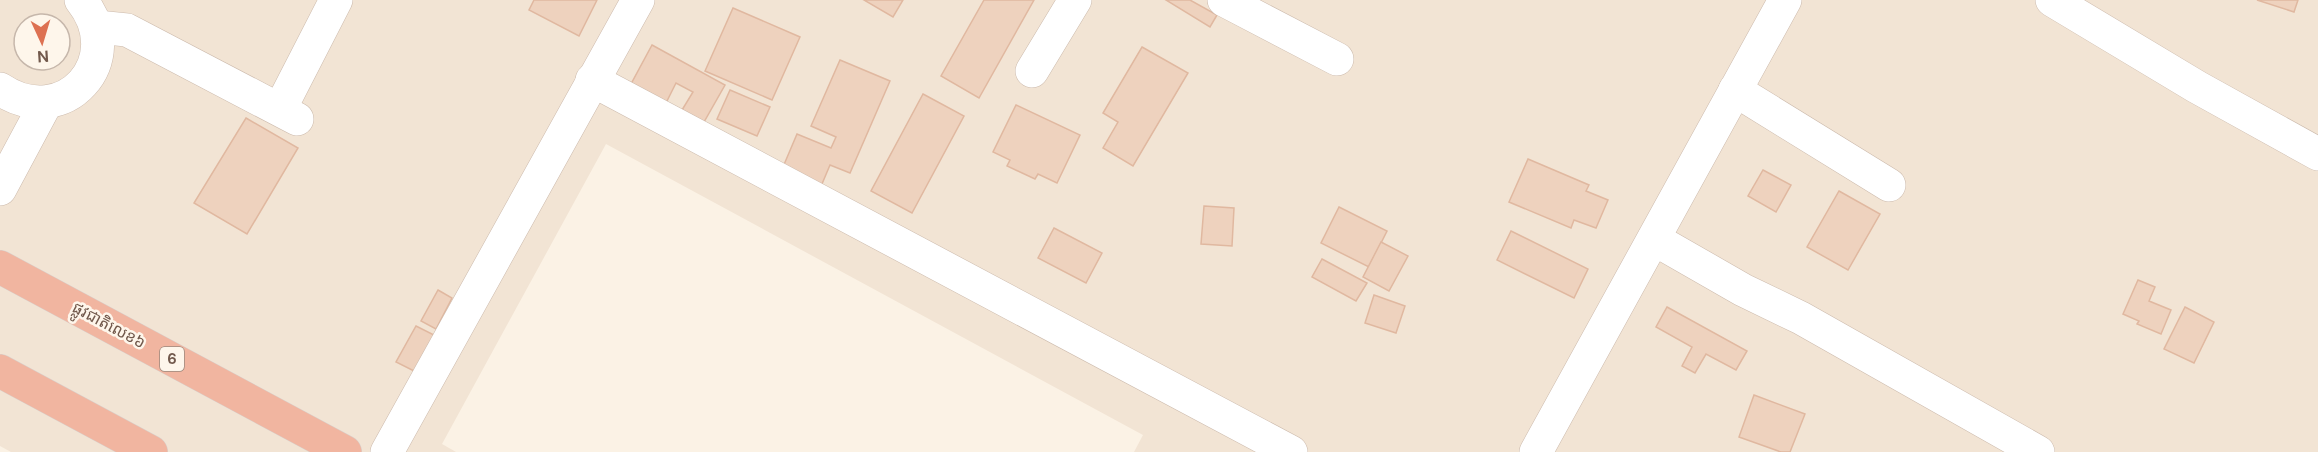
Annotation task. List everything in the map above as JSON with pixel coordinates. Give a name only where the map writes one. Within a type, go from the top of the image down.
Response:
[{"type":"highway","name":"ផ្លូវជាតិលេខ៦","points":[[0,267],[345,452]]},
{"type":"highway","points":[[0,371],[151,452]]},
{"type":"street","points":[[89,13],[127,30],[288,114],[336,0]]},
{"type":"street","points":[[387,452],[591,80],[638,0]]},
{"type":"street","points":[[1032,71],[1076,0]]},
{"type":"street","points":[[1224,0],[1337,59]]},
{"type":"street","points":[[1536,452],[1785,0]]},
{"type":"street","points":[[2052,0],[2197,87],[2318,154]]},
{"type":"street","points":[[0,89],[12,97],[28,102],[46,103],[63,98],[77,89],[89,76],[96,61],[99,44],[89,13]]},
{"type":"street","points":[[591,80],[1291,452]]},
{"type":"street","points":[[1736,90],[1889,185]]},
{"type":"street","points":[[0,189],[46,103]]},
{"type":"street","points":[[1654,239],[1743,290],[1801,318],[2038,452]]},
{"type":"shaded area","points":[[0,0],[2318,0],[2318,452],[1134,452],[1143,435],[606,144],[442,444],[456,452],[11,452],[0,446]]},
{"type":"building","points":[[534,0],[597,0],[579,36],[529,10]]},
{"type":"building","points":[[864,0],[903,0],[893,17]]},
{"type":"building","points":[[984,0],[1034,0],[979,98],[941,76]]},
{"type":"building","points":[[1166,0],[1190,0],[1217,15],[1210,27]]},
{"type":"building","points":[[2257,0],[2298,0],[2294,12]]},
{"type":"building","points":[[733,8],[800,37],[772,100],[705,71]]},
{"type":"building","points":[[652,45],[725,85],[704,122],[682,110],[693,92],[676,83],[666,103],[631,84]]},
{"type":"building","points":[[1142,47],[1188,73],[1133,166],[1103,148],[1118,122],[1103,113]]},
{"type":"building","points":[[840,60],[890,81],[850,173],[830,165],[819,191],[780,174],[797,134],[831,148],[836,137],[811,126]]},
{"type":"building","points":[[730,90],[770,107],[757,136],[717,119]]},
{"type":"building","points":[[923,94],[964,116],[912,213],[871,191]]},
{"type":"building","points":[[1016,105],[1080,135],[1057,183],[1038,174],[1035,179],[1007,166],[1010,160],[993,152]]},
{"type":"building","points":[[246,118],[298,148],[247,234],[194,203]]},
{"type":"building","points":[[1528,159],[1589,185],[1586,191],[1608,200],[1596,228],[1574,220],[1571,228],[1509,202]]},
{"type":"building","points":[[1763,170],[1791,185],[1776,212],[1748,196]]},
{"type":"building","points":[[1839,191],[1880,214],[1848,270],[1807,247]]},
{"type":"building","points":[[1204,206],[1234,208],[1232,246],[1201,244]]},
{"type":"building","points":[[1339,207],[1387,231],[1369,267],[1321,243]]},
{"type":"building","points":[[1054,228],[1102,253],[1086,283],[1038,258]]},
{"type":"building","points":[[1511,231],[1588,269],[1574,298],[1497,260]]},
{"type":"building","points":[[1381,242],[1408,256],[1389,291],[1363,277]]},
{"type":"building","points":[[1322,259],[1367,283],[1356,301],[1312,277]]},
{"type":"building","points":[[2138,280],[2155,287],[2149,301],[2171,310],[2161,334],[2137,324],[2139,321],[2123,314]]},
{"type":"building","points":[[438,290],[452,298],[436,329],[421,321]]},
{"type":"building","points":[[1374,295],[1405,306],[1396,333],[1365,323]]},
{"type":"building","points":[[1667,307],[1747,351],[1736,370],[1706,354],[1695,373],[1682,366],[1692,347],[1656,327]]},
{"type":"building","points":[[2185,307],[2214,322],[2194,363],[2164,349]]},
{"type":"building","points":[[416,326],[436,336],[416,372],[396,362]]},
{"type":"building","points":[[1754,395],[1805,414],[1790,452],[1781,452],[1739,437]]}]
